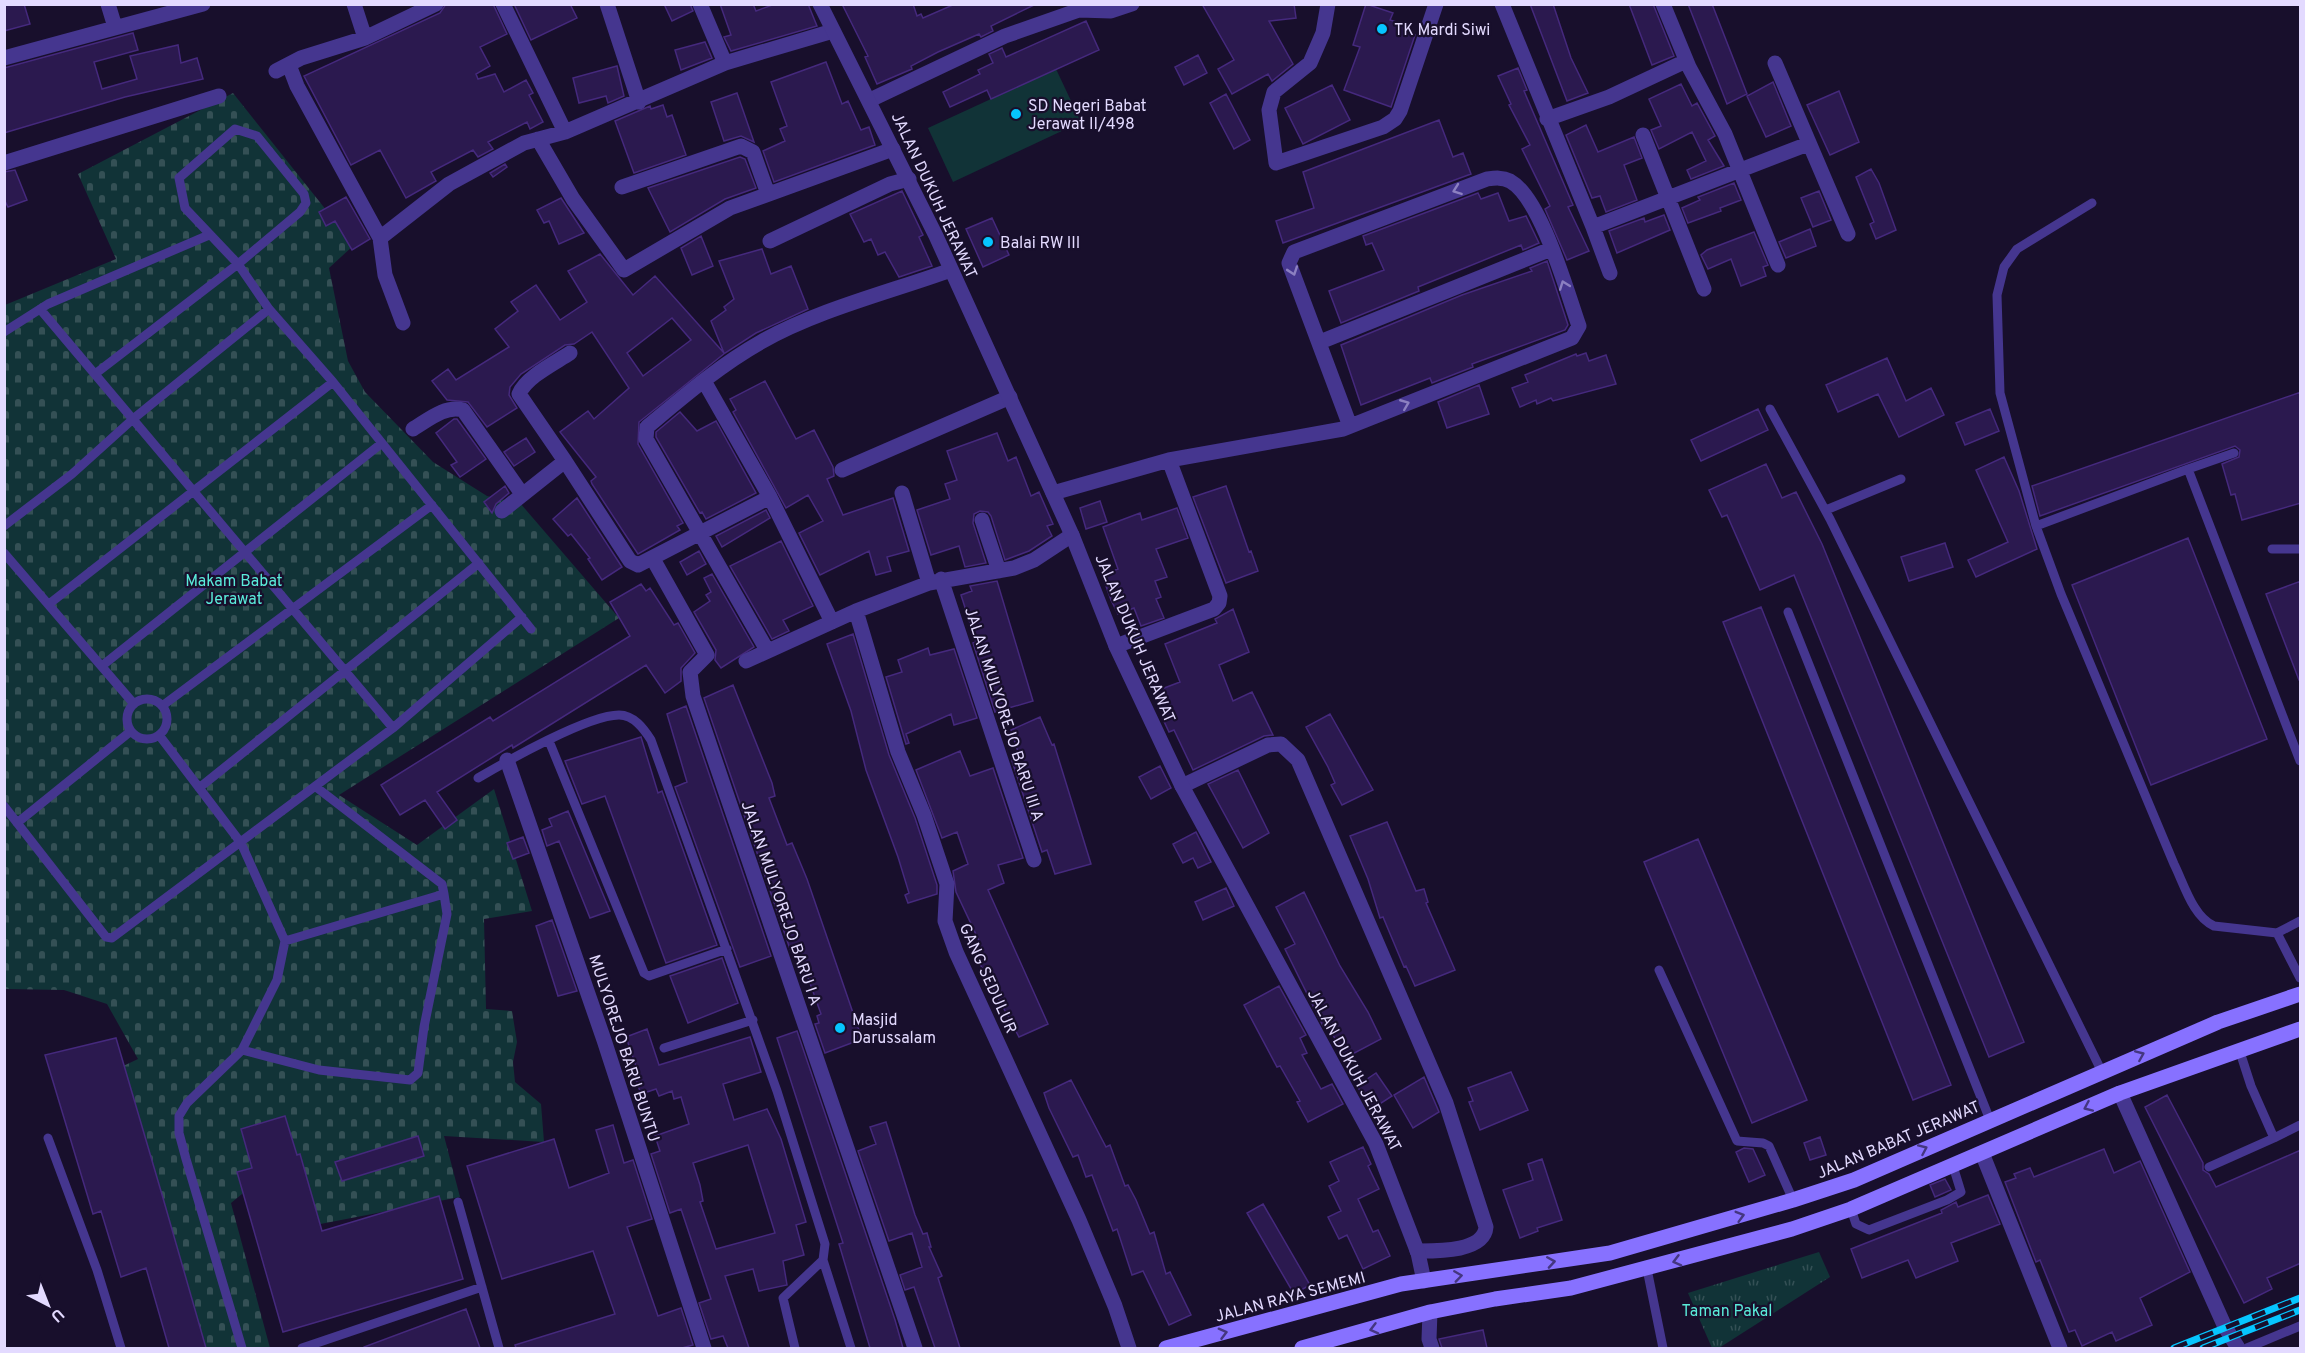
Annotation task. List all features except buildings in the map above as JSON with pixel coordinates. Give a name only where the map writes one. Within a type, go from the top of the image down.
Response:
[{"type":"main road","name":"JALAN BABAT JERAWAT","points":[[1420,1263],[1610,1253],[1789,1194],[1854,1180],[1988,1116],[2218,1022],[2301,994]]},
{"type":"main road","points":[[1302,1348],[1430,1312],[1495,1299],[1571,1288],[1792,1228],[1851,1209],[2120,1093],[2239,1049],[2301,1029]]},
{"type":"main road","name":"JALAN RAYA SEMEMI","points":[[1166,1348],[1401,1284],[1420,1263]]},
{"type":"street","points":[[108,4],[115,27]]},
{"type":"street","points":[[4,58],[203,4]]},
{"type":"street","points":[[354,4],[365,38]]},
{"type":"street","points":[[403,323],[385,275],[380,238],[297,86],[282,68],[301,58],[365,38],[436,4]]},
{"type":"street","points":[[503,4],[565,132]]},
{"type":"street","points":[[607,4],[639,102]]},
{"type":"street","points":[[700,4],[725,63]]},
{"type":"street","name":"JALAN DUKUH JERAWAT","points":[[820,4],[909,179],[1010,397],[1072,535],[1116,646],[1182,786],[1376,1144],[1420,1263]]},
{"type":"street","points":[[870,100],[1005,36],[1078,7],[1112,11],[1132,4]]},
{"type":"street","points":[[1328,4],[1323,33],[1310,63],[1274,92],[1269,110],[1276,163],[1383,127],[1395,119],[1400,111],[1436,4]]},
{"type":"street","points":[[1502,4],[1546,118],[1576,182],[1610,273]]},
{"type":"street","points":[[1663,4],[1686,61],[1725,134],[1778,265]]},
{"type":"street","points":[[380,238],[450,184],[524,143],[565,132],[725,63],[833,31]]},
{"type":"street","points":[[1546,118],[1608,97],[1686,61]]},
{"type":"street","points":[[1775,63],[1848,234]]},
{"type":"street","points":[[4,163],[219,96]]},
{"type":"street","points":[[1643,135],[1704,288]]},
{"type":"street","points":[[538,139],[573,199],[624,270],[730,208],[893,149]]},
{"type":"street","points":[[1593,227],[1670,200],[1808,144]]},
{"type":"street","points":[[622,187],[741,146],[753,152],[768,194]]},
{"type":"street","points":[[1053,493],[1169,460],[1350,426],[1572,338],[1579,326],[1551,249],[1528,199],[1512,182],[1496,178],[1294,252],[1289,263],[1350,426]]},
{"type":"street","points":[[770,242],[890,184],[909,179]]},
{"type":"street","points":[[1320,342],[1551,249]]},
{"type":"street","points":[[767,650],[645,434],[647,427],[704,381],[762,341],[820,316],[951,270]]},
{"type":"street","points":[[570,352],[534,378],[522,388],[519,394],[630,561],[641,565],[770,497]]},
{"type":"street","points":[[704,381],[770,497],[832,622]]},
{"type":"street","points":[[842,470],[1010,397]]},
{"type":"street","points":[[413,429],[454,408],[463,411],[522,494]]},
{"type":"street","points":[[1116,646],[1214,609],[1219,603],[1220,596],[1169,460]]},
{"type":"street","points":[[502,511],[565,461]]},
{"type":"street","name":"JALAN MULYOREJO BARU III A","points":[[902,493],[1034,860]]},
{"type":"street","points":[[982,520],[999,571]]},
{"type":"street","points":[[746,661],[856,611],[935,581],[999,571],[1034,560],[1072,535]]},
{"type":"street","name":"JALAN MULYOREJO BARU I A","points":[[653,559],[707,655],[690,672],[693,696],[915,1348]]},
{"type":"street","name":"GANG SEDULUR","points":[[856,611],[898,752],[924,816],[947,884],[944,914],[952,941],[1079,1220],[1127,1343]]},
{"type":"street","points":[[1182,786],[1268,744],[1281,744],[1298,760],[1446,1103],[1486,1227],[1479,1242],[1451,1249],[1420,1263]]},
{"type":"street","name":"MULYOREJO BARU BUNTU","points":[[507,760],[604,1040],[704,1348]]},
{"type":"street","points":[[2120,1093],[2225,1327],[2238,1348]]},
{"type":"street","points":[[1982,1153],[2060,1348]]},
{"type":"street","points":[[1430,1312],[1429,1339],[1432,1348]]},
{"type":"lane","points":[[95,374],[238,264],[300,212],[306,203],[304,194],[257,136],[235,129],[179,178],[185,208],[238,264],[269,309],[333,382],[531,629]]},
{"type":"lane","points":[[2092,203],[2017,249],[2004,267],[1997,295],[2000,393],[2036,526],[2061,594],[2194,906],[2206,923],[2214,926],[2277,933],[2301,921]]},
{"type":"lane","points":[[4,332],[40,309],[210,235]]},
{"type":"lane","points":[[40,309],[393,728]]},
{"type":"lane","points":[[4,526],[72,474],[133,419],[269,309]]},
{"type":"lane","points":[[49,604],[333,382]]},
{"type":"lane","points":[[1770,409],[1826,510],[2102,1071]]},
{"type":"lane","points":[[103,665],[382,443]]},
{"type":"lane","points":[[2036,526],[2234,453]]},
{"type":"lane","points":[[2187,469],[2301,761]]},
{"type":"lane","points":[[1826,510],[1901,478]]},
{"type":"lane","points":[[162,706],[432,504]]},
{"type":"lane","points":[[2272,549],[2301,549]]},
{"type":"lane","points":[[4,553],[103,665],[134,704]]},
{"type":"lane","points":[[199,788],[479,563]]},
{"type":"lane","points":[[1788,612],[1988,1116]]},
{"type":"lane","points":[[4,806],[106,936],[112,938],[393,728],[522,617]]},
{"type":"lane","points":[[148,699],[162,706],[167,721],[159,735],[144,739],[131,731],[127,717],[134,704],[148,699]]},
{"type":"lane","points":[[478,778],[507,760],[598,719],[620,715],[629,717],[642,726],[651,740],[753,1020],[825,1244],[823,1260],[851,1348]]},
{"type":"lane","points":[[17,823],[131,731]]},
{"type":"lane","points":[[159,735],[241,843],[285,941],[277,980],[242,1050],[187,1103],[179,1116],[179,1133],[242,1348]]},
{"type":"lane","points":[[549,741],[644,973],[649,976],[727,949]]},
{"type":"lane","points":[[242,1050],[319,1070],[405,1080],[414,1078],[418,1073],[424,1027],[447,914],[442,884],[316,787]]},
{"type":"lane","points":[[285,941],[444,894]]},
{"type":"lane","points":[[2277,933],[2301,978]]},
{"type":"lane","points":[[1659,970],[1737,1141],[1741,1144],[1763,1143],[1769,1146],[1789,1194]]},
{"type":"lane","points":[[664,1048],[753,1020]]},
{"type":"lane","points":[[2239,1049],[2251,1086],[2274,1138]]},
{"type":"lane","points":[[2209,1167],[2301,1125]]},
{"type":"lane","points":[[48,1138],[97,1270],[122,1348]]},
{"type":"lane","points":[[1851,1209],[1856,1224],[1869,1230],[1947,1200],[1961,1191],[1953,1166]]},
{"type":"lane","points":[[458,1202],[499,1348]]},
{"type":"lane","points":[[795,1348],[783,1298],[823,1260]]},
{"type":"lane","points":[[1647,1269],[1663,1348]]},
{"type":"lane","points":[[302,1348],[482,1287]]},
{"type":"lane","points":[[2247,1348],[2301,1326]]},
{"type":"green space","points":[[1056,69],[1081,122],[953,182],[928,128]]},
{"type":"green space","name":"Makam Babat Jerawat","points":[[233,93],[354,245],[329,268],[348,361],[365,392],[433,462],[487,496],[520,503],[619,618],[339,795],[417,845],[494,789],[532,911],[484,919],[486,1009],[512,1011],[517,1042],[513,1062],[515,1082],[541,1104],[544,1142],[444,1136],[460,1197],[310,1226],[288,1156],[231,1203],[270,1348],[201,1348],[119,1068],[138,1059],[107,1004],[64,990],[5,989],[5,305],[116,259],[78,174]]},
{"type":"green space","name":"Taman Pakal","points":[[1819,1252],[1830,1277],[1719,1348],[1712,1348],[1688,1293]]},
{"type":"railway","points":[[2174,1348],[2300,1298]]},
{"type":"railway","points":[[2203,1348],[2300,1310]]},
{"type":"place","name":"TK Mardi Siwi","points":[[1382,29]]},
{"type":"place","name":"SD Negeri Babat Jerawat II/498","points":[[1016,114]]},
{"type":"place","name":"Balai RW III","points":[[988,242]]},
{"type":"place","name":"Masjid Darussalam","points":[[840,1028]]}]
